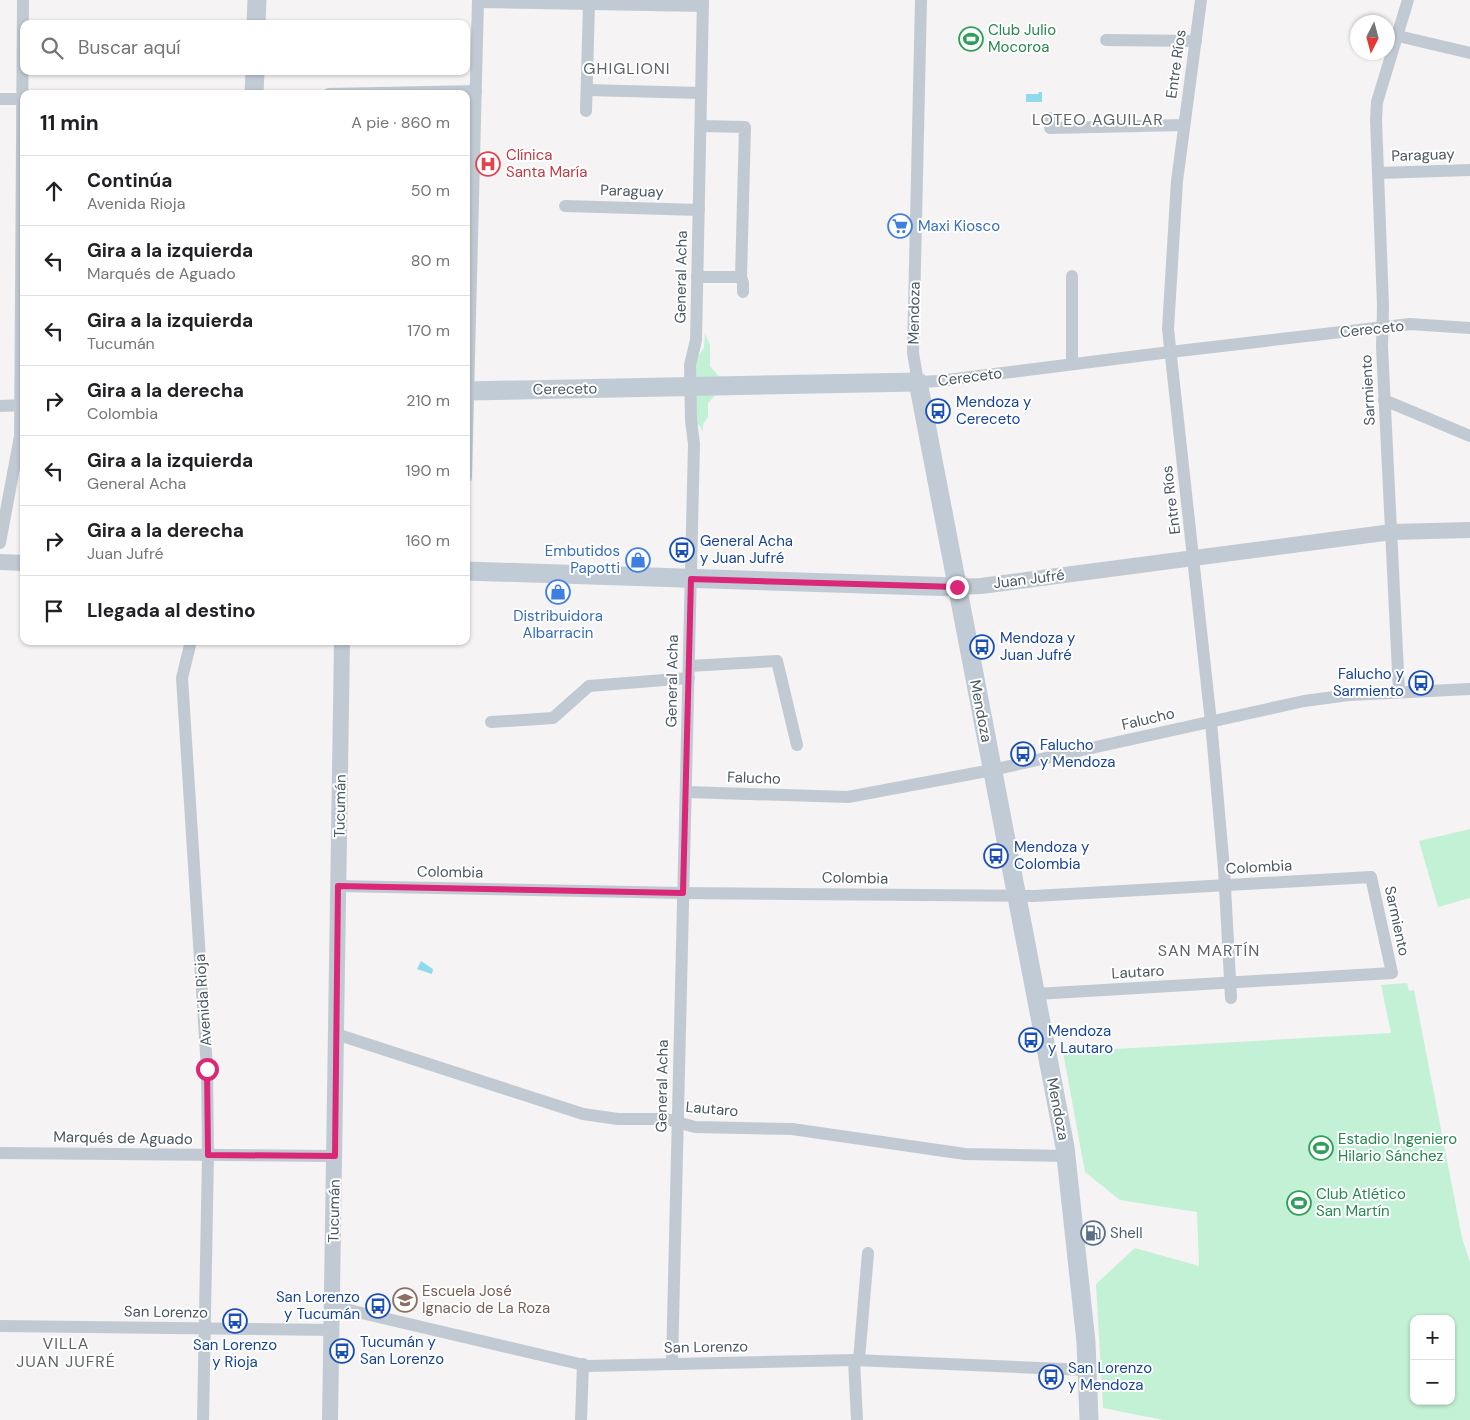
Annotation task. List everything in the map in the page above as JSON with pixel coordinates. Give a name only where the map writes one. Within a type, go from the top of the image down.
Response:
[{"type":"main road","points":[[256,20],[257,0]]},
{"type":"main road","points":[[254,90],[255,75]]},
{"type":"main road","name":"Cereceto","points":[[470,391],[918,382]]},
{"type":"main road","name":"Mendoza","points":[[918,382],[1066,1156],[1085,1334],[1089,1420]]},
{"type":"main road","name":"Juan Jufré","points":[[470,571],[957,587]]},
{"type":"street","points":[[23,0],[23,20]]},
{"type":"street","name":"Mendoza","points":[[918,382],[913,353],[921,0]]},
{"type":"street","name":"Entre Ríos","points":[[1201,0],[1177,181],[1168,329],[1211,722],[1225,885],[1231,998]]},
{"type":"street","name":"Sarmiento","points":[[1399,692],[1384,400],[1383,306],[1376,120],[1378,102],[1408,0]]},
{"type":"street","points":[[470,291],[478,1],[589,4],[703,3]]},
{"type":"street","name":"General Acha","points":[[672,1364],[694,444],[690,420],[690,365],[696,340],[703,3]]},
{"type":"street","points":[[586,111],[589,4]]},
{"type":"street","points":[[1398,36],[1470,53]]},
{"type":"street","points":[[1106,40],[1196,40]]},
{"type":"street","points":[[22,75],[22,90]]},
{"type":"street","points":[[587,90],[701,93]]},
{"type":"street","points":[[470,91],[476,91]]},
{"type":"street","points":[[0,99],[20,99]]},
{"type":"street","points":[[1050,118],[1050,128],[1184,125]]},
{"type":"street","points":[[701,126],[745,127],[741,278],[743,292]]},
{"type":"street","name":"Paraguay","points":[[1378,173],[1470,170]]},
{"type":"street","name":"Paraguay","points":[[565,206],[699,210]]},
{"type":"street","points":[[697,276],[741,278]]},
{"type":"street","points":[[1072,276],[1072,364]]},
{"type":"street","name":"Cereceto","points":[[918,382],[1410,324],[1470,328]]},
{"type":"street","points":[[1384,400],[1470,436]]},
{"type":"street","points":[[0,406],[20,405]]},
{"type":"street","points":[[0,543],[20,436]]},
{"type":"street","name":"Juan Jufré","points":[[957,587],[970,587],[1392,532],[1470,530]]},
{"type":"street","points":[[0,562],[20,563]]},
{"type":"street","name":"Avenida Rioja","points":[[190,645],[182,678],[207,1069],[208,1155],[203,1420]]},
{"type":"street","name":"Tucumán","points":[[330,1420],[342,645]]},
{"type":"street","points":[[491,722],[553,718],[588,686],[777,661],[798,745]]},
{"type":"street","name":"Falucho","points":[[686,792],[848,797],[992,770],[1304,701],[1349,695],[1470,689]]},
{"type":"street","name":"Sarmiento","points":[[1371,877],[1392,973]]},
{"type":"street","name":"Colombia","points":[[338,886],[683,893],[1017,896],[1371,877]]},
{"type":"street","name":"Lautaro","points":[[1036,994],[1392,973]]},
{"type":"street","name":"Lautaro","points":[[336,1034],[583,1114],[618,1119],[666,1119],[695,1127],[792,1129],[965,1154],[1066,1156]]},
{"type":"street","name":"Marqués de Aguado","points":[[0,1153],[335,1156]]},
{"type":"street","points":[[857,1420],[856,1360],[868,1253]]},
{"type":"street","name":"San Lorenzo","points":[[332,1306],[588,1366],[856,1360],[1087,1370]]},
{"type":"street","name":"San Lorenzo","points":[[0,1326],[331,1330]]},
{"type":"street","points":[[581,1420],[583,1364]]},
{"type":"green space","points":[[705,333],[710,345],[710,366],[721,379],[696,379],[696,359],[704,348]]},
{"type":"green space","points":[[718,392],[708,403],[708,417],[703,424],[703,432],[695,422],[696,395]]},
{"type":"green space","points":[[1470,829],[1470,898],[1438,907],[1419,841]]},
{"type":"green space","name":"Club Atlético San Martín","points":[[1407,983],[1409,991],[1414,990],[1462,1238],[1470,1262],[1470,1420],[1163,1420],[1103,1408],[1096,1284],[1135,1248],[1199,1266],[1197,1212],[1120,1200],[1085,1172],[1063,1052],[1391,1033],[1381,985]]},
{"type":"water","points":[[1042,92],[1042,102],[1026,102],[1026,94],[1038,94]]},
{"type":"water","points":[[421,961],[433,969],[432,974],[417,969]]},
{"type":"place","name":"Club Julio Mocoroa","points":[[971,39]]},
{"type":"place","name":"Clínica Santa María","points":[[488,164]]},
{"type":"place","name":"Maxi Kiosco","points":[[900,226]]},
{"type":"place","name":"Mendoza y Cereceto","points":[[938,411]]},
{"type":"place","name":"General Acha y Juan Jufré","points":[[682,550]]},
{"type":"place","name":"Embutidos Papotti","points":[[638,560]]},
{"type":"place","name":"Distribuidora Albarracin","points":[[558,592]]},
{"type":"place","name":"Mendoza y Juan Jufré","points":[[982,647]]},
{"type":"place","name":"Falucho y Sarmiento","points":[[1421,683]]},
{"type":"place","name":"Falucho y Mendoza","points":[[1023,754]]},
{"type":"place","name":"Mendoza y Colombia","points":[[996,856]]},
{"type":"place","name":"Mendoza y Lautaro","points":[[1031,1040]]},
{"type":"place","name":"Estadio Ingeniero Hilario Sánchez","points":[[1321,1148]]},
{"type":"place","name":"Club Atlético San Martín","points":[[1299,1203]]},
{"type":"place","name":"Shell","points":[[1093,1233]]},
{"type":"place","name":"Escuela José Ignacio de La Roza","points":[[405,1300]]},
{"type":"place","name":"San Lorenzo y Tucumán","points":[[378,1306]]},
{"type":"place","name":"San Lorenzo y Rioja","points":[[235,1321]]},
{"type":"place","name":"Tucumán y San Lorenzo","points":[[342,1351]]},
{"type":"place","name":"San Lorenzo y Mendoza","points":[[1051,1377]]},
{"type":"district","name":"GHIGLIONI","points":[[627,68]]},
{"type":"district","name":"LOTEO AGUILAR","points":[[1098,119]]},
{"type":"district","name":"SAN MARTÍN","points":[[1209,950]]},
{"type":"district","name":"VILLA JUAN JUFRÉ","points":[[66,1352]]},
{"type":"route","points":[[207,1069],[208,1155],[335,1156],[338,886],[683,893],[691,579],[957,587]]}]
